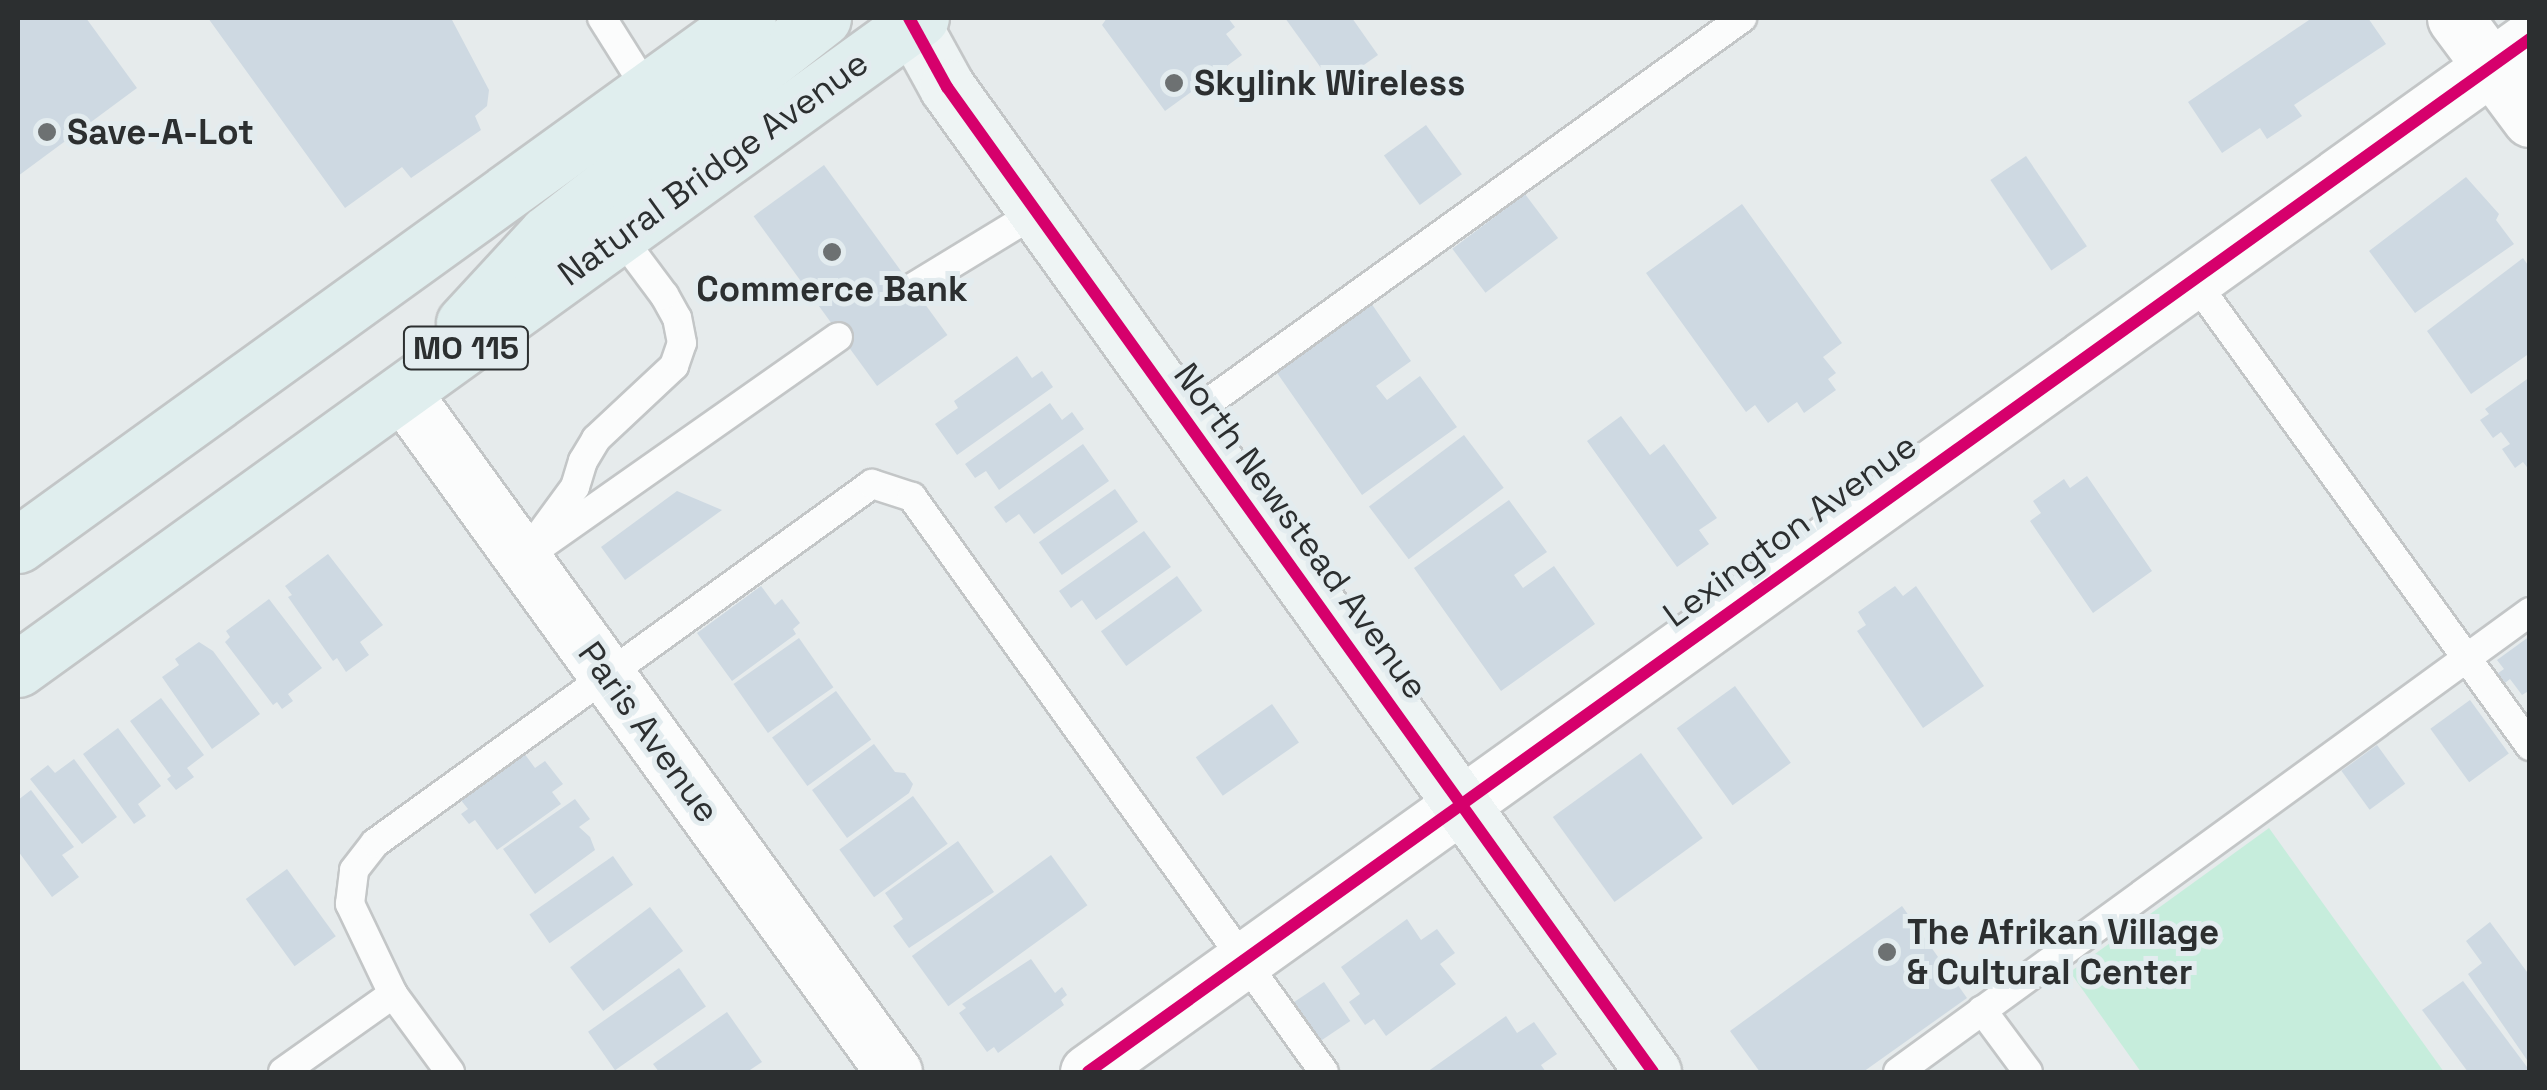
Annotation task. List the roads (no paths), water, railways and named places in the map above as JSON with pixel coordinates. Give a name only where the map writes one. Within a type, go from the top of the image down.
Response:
[{"type":"main road","points":[[18,545],[748,18]]},
{"type":"main road","points":[[403,393],[546,234],[824,18]]},
{"type":"main road","name":"Natural Bridge Avenue","points":[[18,668],[620,236],[913,19]]},
{"type":"street","points":[[2455,18],[2511,53],[2530,119]]},
{"type":"street","name":"North Newstead Avenue","points":[[913,19],[947,87],[1653,1072]]},
{"type":"street","name":"Lexington Avenue","points":[[1088,1072],[2511,53]]},
{"type":"street","name":"Paris Avenue","points":[[403,393],[894,1072]]},
{"type":"lane","points":[[602,18],[648,91]]},
{"type":"lane","points":[[1184,420],[1742,18]]},
{"type":"lane","points":[[912,288],[1036,213]]},
{"type":"lane","points":[[523,558],[575,487],[582,460],[596,439],[674,366],[682,343],[677,318],[664,295],[620,236]]},
{"type":"lane","points":[[2193,279],[2530,746]]},
{"type":"lane","points":[[523,558],[838,336]]},
{"type":"lane","points":[[450,1072],[393,994],[350,904],[354,870],[375,843],[872,484],[912,497],[1324,1072]]},
{"type":"lane","points":[[1898,1072],[2530,612]]},
{"type":"lane","points":[[283,1072],[393,994]]},
{"type":"lane","points":[[1982,1010],[2028,1072]]},
{"type":"place","name":"Skylink Wireless","points":[[1174,83]]},
{"type":"place","name":"Save-A-Lot","points":[[47,132]]},
{"type":"place","name":"Commerce Bank","points":[[832,252]]},
{"type":"place","name":"The Afrikan Village & Cultural Center","points":[[1887,952]]}]
